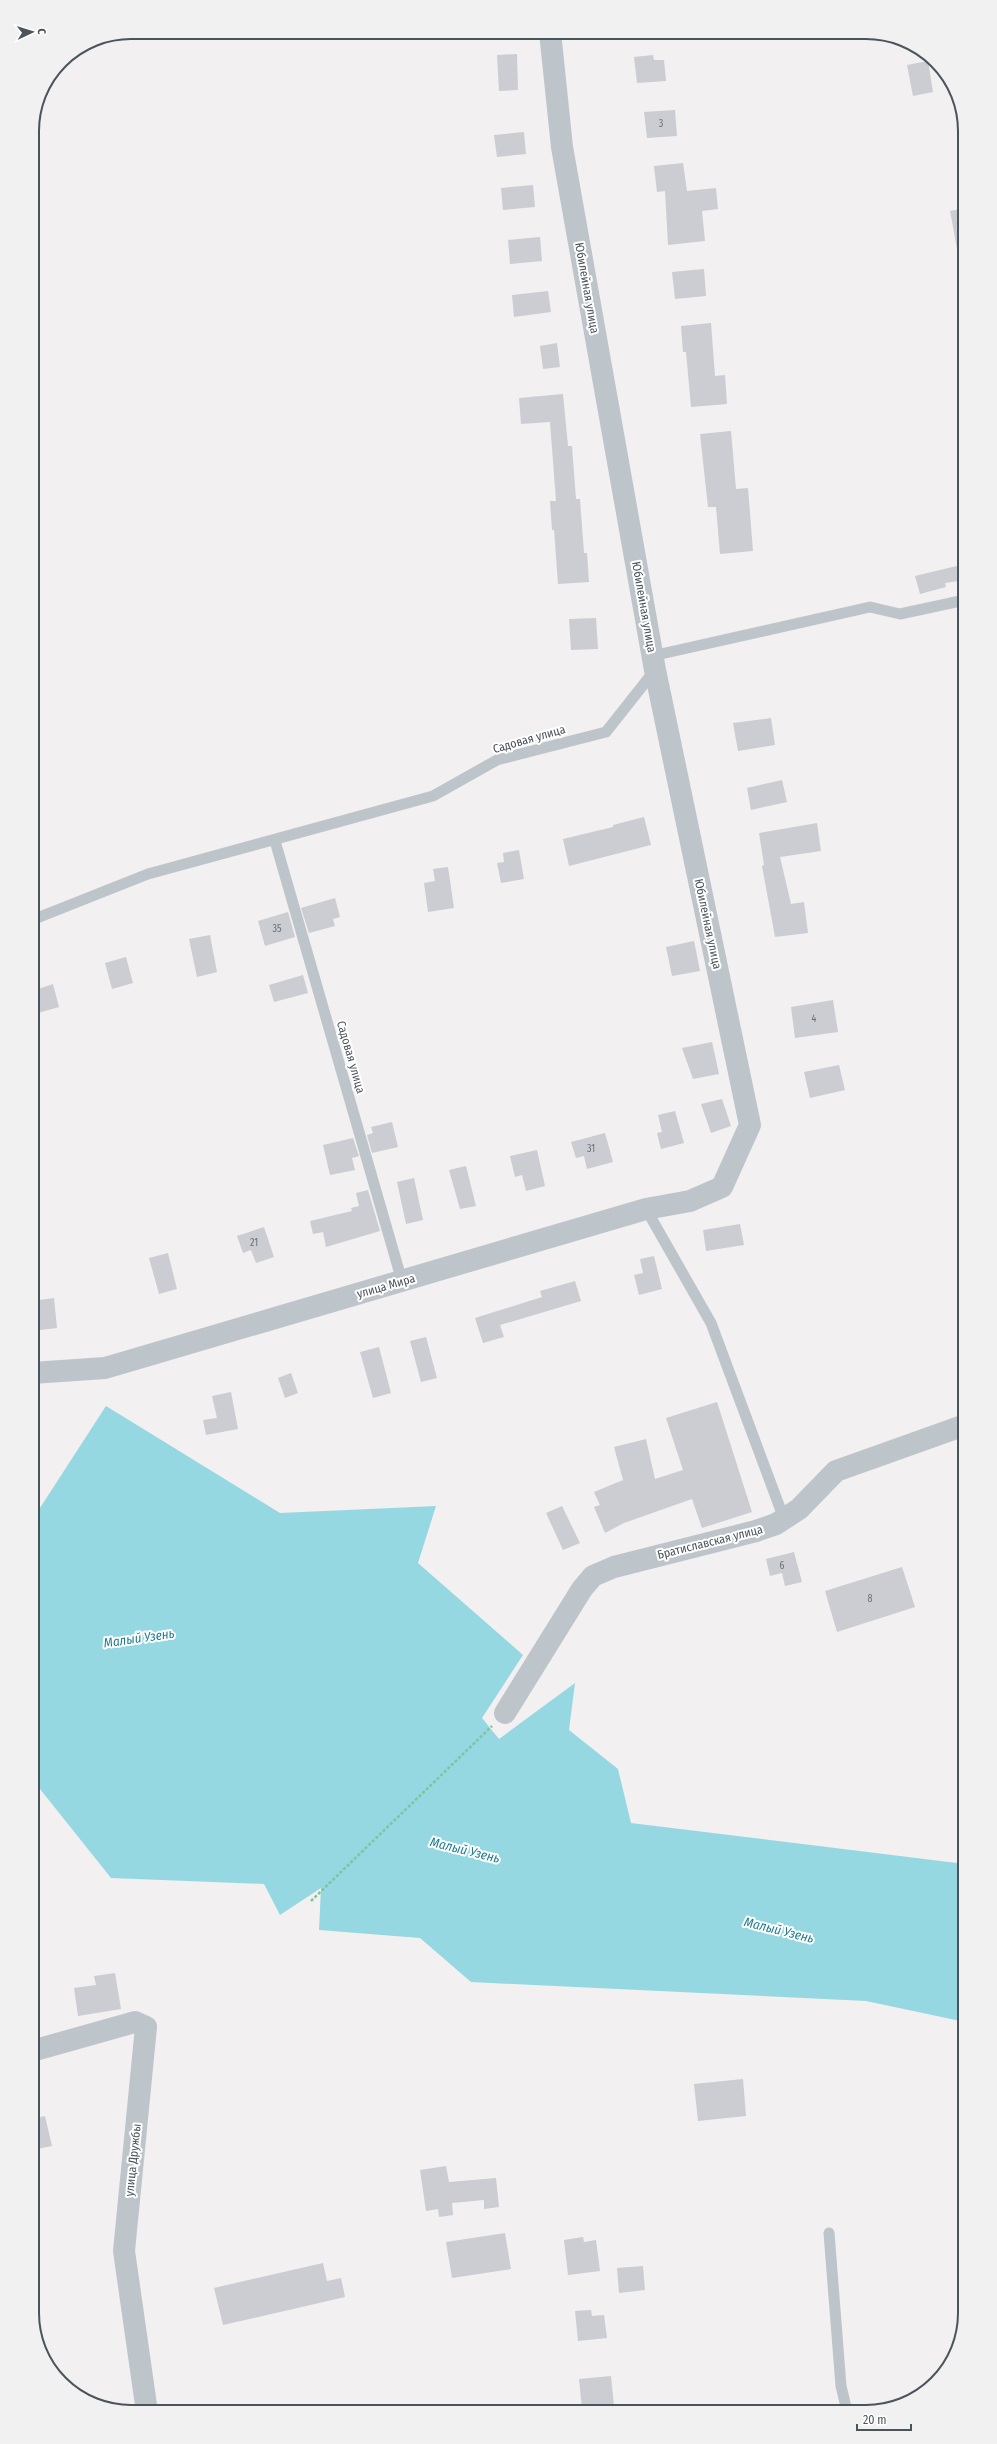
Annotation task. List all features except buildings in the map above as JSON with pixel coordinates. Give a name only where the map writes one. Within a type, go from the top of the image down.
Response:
[{"type":"street","name":"Юбилейная улица","points":[[551,39],[562,147],[653,663],[750,1125],[728,1173]]},
{"type":"street","name":"улица Мира","points":[[39,1372],[105,1368],[646,1209],[696,1198],[722,1187],[728,1173]]},
{"type":"street","name":"Братиславская улица","points":[[505,1713],[582,1589],[593,1576],[614,1567],[756,1531],[776,1524],[799,1509],[836,1471],[958,1427]]},
{"type":"street","name":"улица Дружбы","points":[[39,2049],[135,2022],[146,2027],[124,2251],[146,2405]]},
{"type":"lane","points":[[653,663],[870,607],[900,614],[958,602]]},
{"type":"lane","name":"Садовая улица","points":[[39,917],[148,874],[275,841],[433,796],[497,760],[606,732],[653,663]]},
{"type":"lane","name":"Садовая улица","points":[[275,841],[402,1281]]},
{"type":"lane","points":[[646,1209],[711,1323],[780,1508]]},
{"type":"lane","points":[[829,2233],[841,2386],[846,2405]]},
{"type":"path","points":[[311,1901],[505,1713]]},
{"type":"water","name":"Малый Узень","points":[[106,1406],[280,1513],[436,1506],[418,1563],[523,1655],[482,1718],[499,1739],[575,1683],[569,1730],[618,1769],[631,1823],[958,1863],[958,2021],[866,2001],[471,1982],[420,1938],[319,1930],[321,1888],[280,1915],[264,1884],[111,1878],[39,1788],[39,1509]]}]
